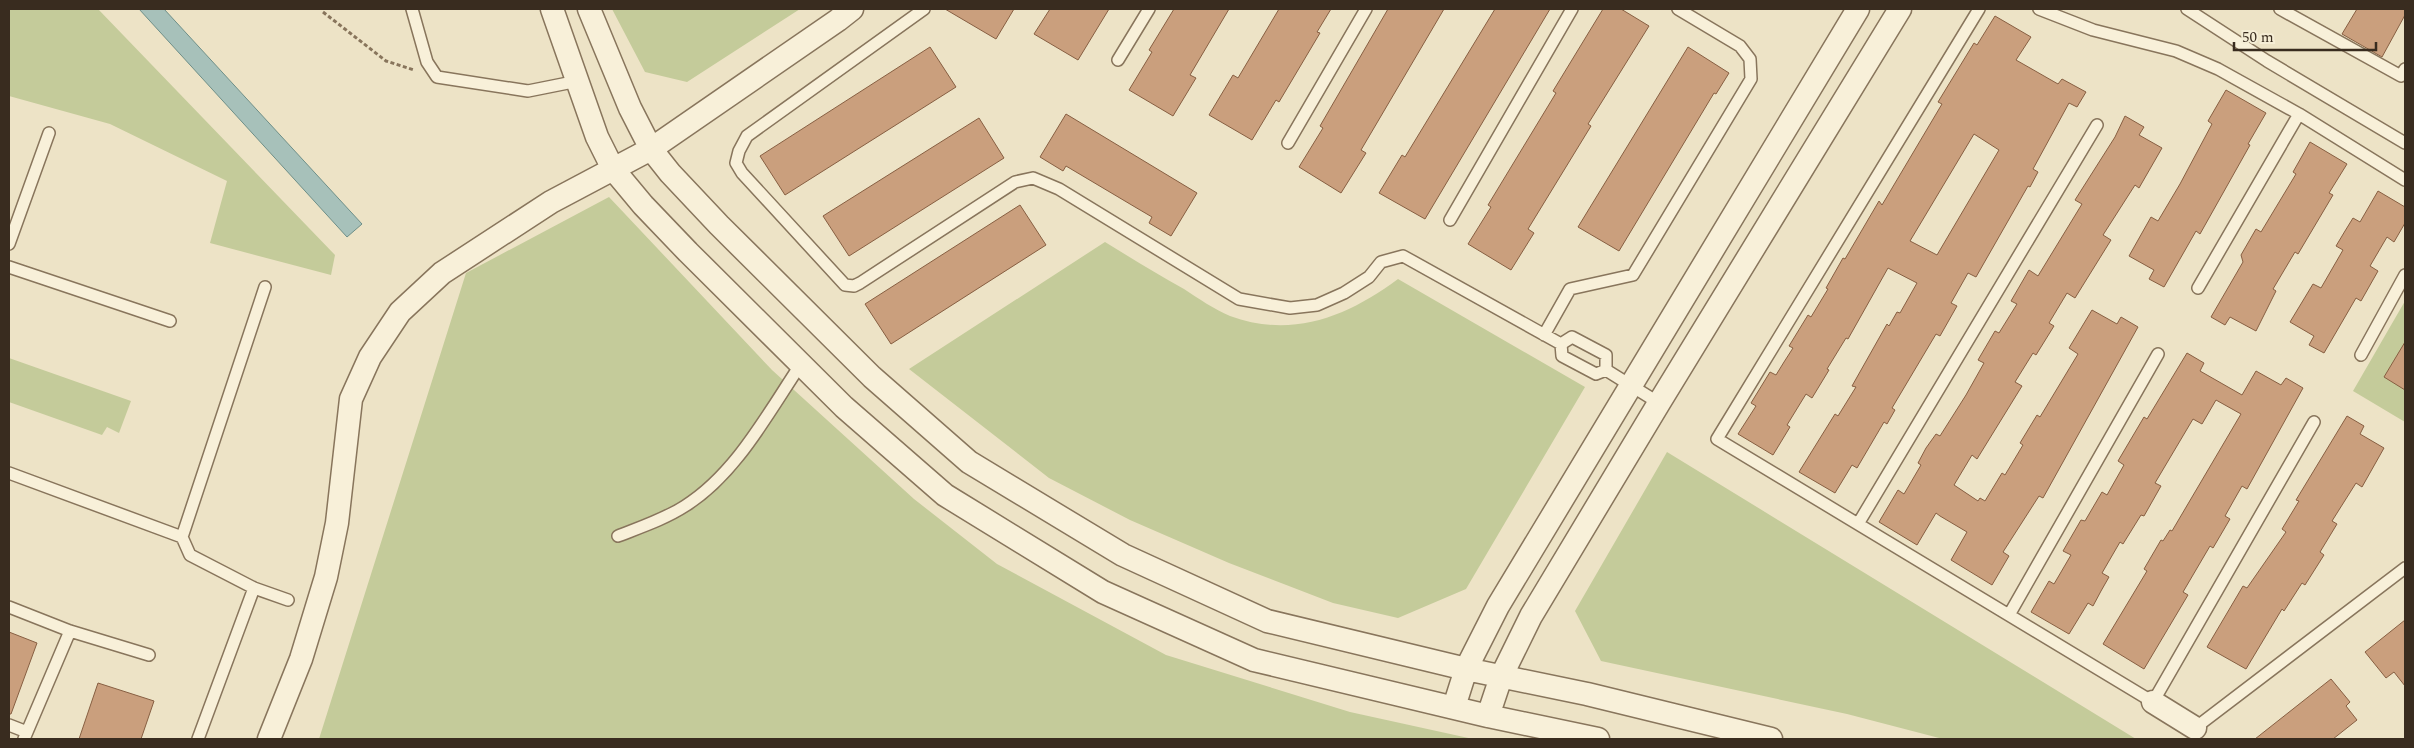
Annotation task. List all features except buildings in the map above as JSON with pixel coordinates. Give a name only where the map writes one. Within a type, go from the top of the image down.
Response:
[{"type":"street","points":[[552,9],[598,137],[613,169],[675,239],[844,407],[945,495],[1103,592],[1254,660],[1488,716],[1598,739]]},
{"type":"street","points":[[589,9],[630,108],[651,148],[670,174],[865,370],[970,462],[1123,555],[1267,621],[1501,677],[1587,694],[1771,739]]},
{"type":"street","points":[[269,739],[301,659],[326,577],[338,513],[351,399],[370,357],[400,312],[442,273],[551,202],[651,148],[852,9]]},
{"type":"street","points":[[1454,707],[1466,669],[1498,606],[1629,385],[1858,9]]},
{"type":"street","points":[[1488,716],[1501,677],[1532,616],[1659,403],[1900,9]]},
{"type":"street","points":[[2153,702],[2195,728]]},
{"type":"lane","points":[[412,9],[427,62],[437,77],[528,91],[578,81]]},
{"type":"lane","points":[[924,9],[746,136],[739,151],[736,163],[742,172],[845,285],[854,286],[860,283],[1015,182],[1033,178],[1059,189],[1239,299],[1290,308],[1316,305],[1344,293],[1369,276],[1381,262],[1403,256],[1561,344]]},
{"type":"lane","points":[[1118,60],[1150,9]]},
{"type":"lane","points":[[1288,143],[1366,9]]},
{"type":"lane","points":[[1450,220],[1572,9]]},
{"type":"lane","points":[[1544,335],[1570,289],[1633,275],[1750,79],[1750,59],[1740,46],[1678,9]]},
{"type":"lane","points":[[1979,9],[1717,439],[2153,702],[2314,422]]},
{"type":"lane","points":[[2038,9],[2092,30],[2176,52],[2218,70],[2299,114],[2405,180]]},
{"type":"lane","points":[[2187,9],[2267,61],[2405,143]]},
{"type":"lane","points":[[2280,9],[2401,76],[2405,69]]},
{"type":"lane","points":[[2198,288],[2299,114]]},
{"type":"lane","points":[[1858,524],[2097,125]]},
{"type":"lane","points":[[9,244],[49,133]]},
{"type":"lane","points":[[9,267],[170,321]]},
{"type":"lane","points":[[2361,355],[2405,275]]},
{"type":"lane","points":[[265,287],[182,537],[190,555],[254,588],[288,600]]},
{"type":"lane","points":[[1561,344],[1572,337],[1606,355],[1606,370]]},
{"type":"lane","points":[[1561,344],[1562,356],[1596,374],[1606,370]]},
{"type":"lane","points":[[2009,615],[2158,354]]},
{"type":"lane","points":[[618,536],[685,507],[715,482],[743,449],[801,364]]},
{"type":"lane","points":[[1606,370],[1659,403]]},
{"type":"lane","points":[[9,473],[182,537]]},
{"type":"lane","points":[[2195,728],[2405,568]]},
{"type":"lane","points":[[198,739],[254,588]]},
{"type":"lane","points":[[9,607],[70,630],[150,655]]},
{"type":"lane","points":[[9,725],[25,736],[70,630]]},
{"type":"path","points":[[323,12],[386,61],[437,77]]},
{"type":"green space","points":[[9,9],[98,9],[335,255],[331,275],[210,243],[227,181],[110,124],[9,96]]},
{"type":"green space","points":[[612,9],[800,9],[687,82],[645,72]]},
{"type":"green space","points":[[609,197],[772,370],[914,499],[997,564],[1166,655],[1350,712],[1473,739],[319,739],[466,273]]},
{"type":"green space","points":[[1105,242],[1218,310],[1253,323],[1298,324],[1319,320],[1360,304],[1398,279],[1585,387],[1466,589],[1398,618],[1333,603],[1229,563],[1130,520],[1049,478],[909,369]]},
{"type":"green space","points":[[2405,301],[2405,422],[2353,391]]},
{"type":"green space","points":[[9,358],[131,401],[119,433],[107,427],[102,435],[9,402]]},
{"type":"green space","points":[[1667,452],[2136,739],[1943,739],[1847,714],[1601,661],[1575,611]]},
{"type":"water","points":[[139,9],[164,9],[362,224],[347,237]]}]
